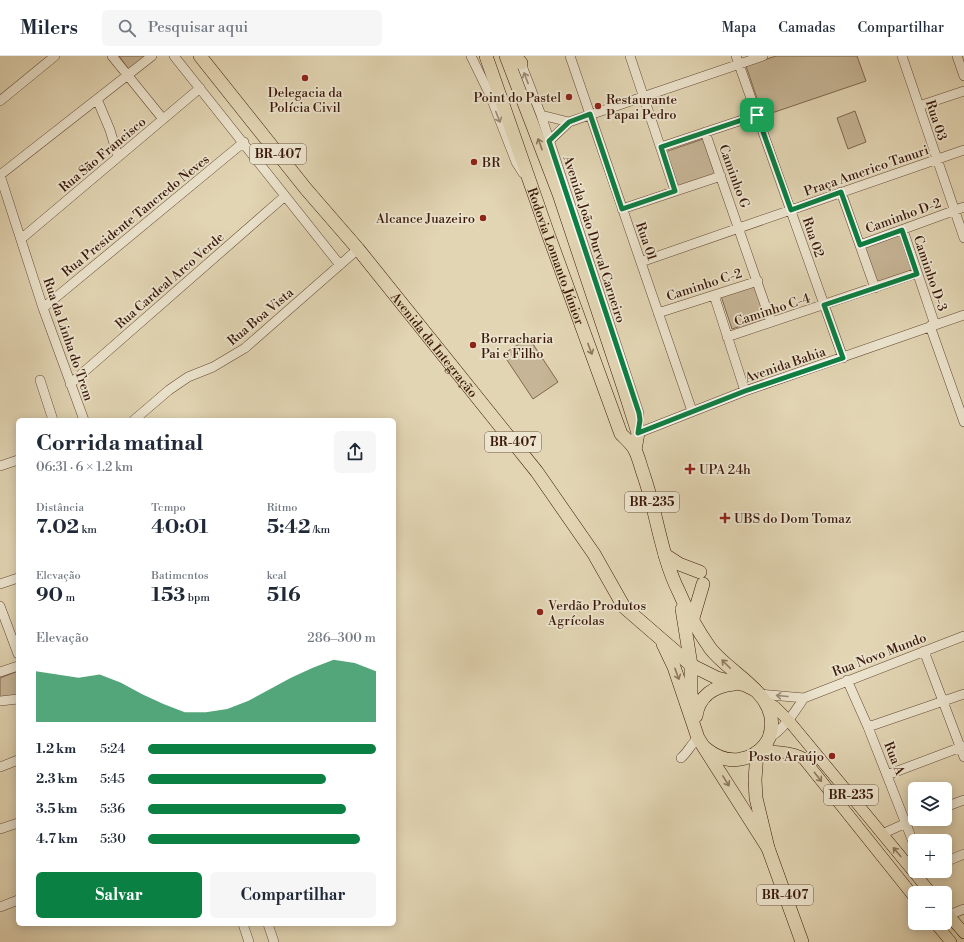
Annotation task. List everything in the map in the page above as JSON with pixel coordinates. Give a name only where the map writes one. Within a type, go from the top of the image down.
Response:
[{"type":"highway","name":"Avenida da Integração","points":[[200,56],[306,189],[358,249],[537,472],[594,554],[624,607],[640,623],[691,665],[713,677],[735,684]]},
{"type":"highway","name":"Rodovia Lomanto Júnior","points":[[486,56],[621,434],[635,450],[650,493],[665,555],[679,593]]},
{"type":"highway","name":"Rodovia Lomanto Júnior","points":[[506,56],[558,194],[638,433],[635,450]]},
{"type":"highway","points":[[665,555],[701,578],[693,618]]},
{"type":"highway","points":[[679,593],[711,648],[760,695],[771,714],[772,727],[762,747],[755,793],[768,848]]},
{"type":"highway","points":[[679,593],[686,625],[691,665],[691,694],[697,711],[700,737],[714,755],[725,760],[747,758],[762,747]]},
{"type":"highway","points":[[660,639],[674,667],[700,737],[768,848]]},
{"type":"highway","points":[[697,711],[702,700],[711,691],[722,685],[735,684],[745,686],[760,695]]},
{"type":"highway","name":"BR-407","points":[[768,848],[802,942]]},
{"type":"main road","name":"BR-235","points":[[760,695],[789,721],[882,834],[908,862]]},
{"type":"main road","name":"BR-235","points":[[762,747],[771,752],[796,754],[803,758],[908,889]]},
{"type":"main road","points":[[952,919],[964,933]]},
{"type":"main road","points":[[941,930],[951,942]]},
{"type":"street","points":[[0,101],[54,56]]},
{"type":"street","points":[[112,56],[163,119]]},
{"type":"street","points":[[0,175],[152,56]]},
{"type":"street","points":[[174,56],[244,142],[340,265]]},
{"type":"street","points":[[470,56],[490,95],[516,162],[530,182]]},
{"type":"street","name":"Rua 01","points":[[570,56],[692,411]]},
{"type":"street","points":[[630,56],[675,191]]},
{"type":"street","points":[[549,141],[569,122],[644,96],[738,60],[763,56]]},
{"type":"street","name":"Rua 03","points":[[902,56],[964,238]]},
{"type":"street","points":[[957,56],[964,76]]},
{"type":"street","name":"Avenida João Durval Carneiro","points":[[518,58],[549,141],[639,413],[640,420],[638,433]]},
{"type":"street","name":"Rua 02","points":[[738,60],[843,358]]},
{"type":"street","name":"Rua São Francisco","points":[[21,239],[200,88]]},
{"type":"street","points":[[919,106],[964,91]]},
{"type":"street","points":[[97,99],[110,130],[118,157]]},
{"type":"street","points":[[540,115],[569,122]]},
{"type":"street","points":[[661,147],[757,115]]},
{"type":"street","name":"Caminho G","points":[[705,132],[740,228],[771,322]]},
{"type":"street","name":"Rua Presidente Tancredo Neves","points":[[43,308],[244,142]]},
{"type":"street","name":"Praça Americo Tanuri","points":[[641,262],[964,150]]},
{"type":"street","name":"Rua da Linha do Trem","points":[[0,175],[43,308],[83,418]]},
{"type":"street","points":[[622,209],[721,176]]},
{"type":"street","points":[[841,192],[875,288]]},
{"type":"street","name":"Rua Cardeal Arco Verde","points":[[70,384],[285,196]]},
{"type":"street","name":"Caminho D-2","points":[[860,245],[964,207]]},
{"type":"street","name":"Caminho D-3","points":[[902,230],[932,326],[961,401],[964,422]]},
{"type":"street","name":"Rua Boa Vista","points":[[136,418],[169,390],[188,377],[213,367],[245,348],[358,249]]},
{"type":"street","name":"Caminho C-4","points":[[727,337],[917,274]]},
{"type":"street","name":"Caminho C-2","points":[[658,313],[758,281]]},
{"type":"street","points":[[714,295],[745,391]]},
{"type":"street","name":"Avenida Bahia","points":[[638,433],[745,391],[964,315]]},
{"type":"street","points":[[40,380],[52,418]]},
{"type":"street","points":[[0,466],[16,461]]},
{"type":"street","points":[[0,584],[16,579]]},
{"type":"street","points":[[0,606],[16,649]]},
{"type":"street","name":"Rua Novo Mundo","points":[[804,698],[847,680],[964,636]]},
{"type":"street","points":[[924,651],[962,747],[964,757]]},
{"type":"street","points":[[0,672],[16,667]]},
{"type":"street","name":"Rua A","points":[[847,680],[888,775],[910,834]]},
{"type":"street","points":[[868,727],[964,694]]},
{"type":"street","points":[[760,695],[804,698],[789,721],[762,747]]},
{"type":"street","points":[[0,701],[16,700]]},
{"type":"street","points":[[681,758],[688,752],[691,744],[700,737]]},
{"type":"street","points":[[888,775],[962,747]]},
{"type":"street","points":[[0,767],[16,761]]},
{"type":"street","points":[[952,804],[964,800]]},
{"type":"street","points":[[882,834],[906,823]]},
{"type":"street","points":[[0,829],[16,824]]},
{"type":"street","points":[[952,859],[964,854]]},
{"type":"street","points":[[0,907],[16,901]]},
{"type":"street","points":[[952,912],[964,909]]},
{"type":"street","points":[[247,926],[249,942]]},
{"type":"street","points":[[269,926],[274,942]]},
{"type":"shaded area","points":[[119,56],[148,56],[130,71]]},
{"type":"shaded area","points":[[776,56],[857,56],[866,81],[763,116],[746,66]]},
{"type":"shaded area","points":[[855,111],[866,142],[848,149],[837,118]]},
{"type":"shaded area","points":[[703,139],[716,176],[678,188],[665,152]]},
{"type":"shaded area","points":[[902,232],[915,270],[876,283],[863,245]]},
{"type":"shaded area","points":[[755,285],[766,318],[732,329],[721,296]]},
{"type":"shaded area","points":[[529,338],[558,382],[533,399],[503,354]]},
{"type":"shaded area","points":[[16,672],[16,698],[0,699],[0,678]]},
{"type":"place","name":"Delegacia da Polícia Civil","points":[[305,78]]},
{"type":"place","name":"Point do Pastel","points":[[569,97]]},
{"type":"place","name":"Restaurante Papai Pedro","points":[[598,106]]},
{"type":"place","name":"BR","points":[[474,162]]},
{"type":"place","name":"Alcance Juazeiro","points":[[483,218]]},
{"type":"place","name":"Borracharia Pai e Filho","points":[[473,345]]},
{"type":"place","name":"UPA 24h","points":[[690,469]]},
{"type":"place","name":"UBS do Dom Tomaz","points":[[725,518]]},
{"type":"place","name":"Verdão Produtos Agrícolas","points":[[540,612]]},
{"type":"place","name":"Posto Araújo","points":[[832,756]]},
{"type":"route","points":[[590,114],[622,209],[675,191],[661,147],[757,115],[791,210],[841,192],[860,245],[902,230],[917,274],[824,305],[843,358],[745,391],[638,433],[640,420],[639,413],[549,141],[555,137],[569,122],[590,114]]}]
